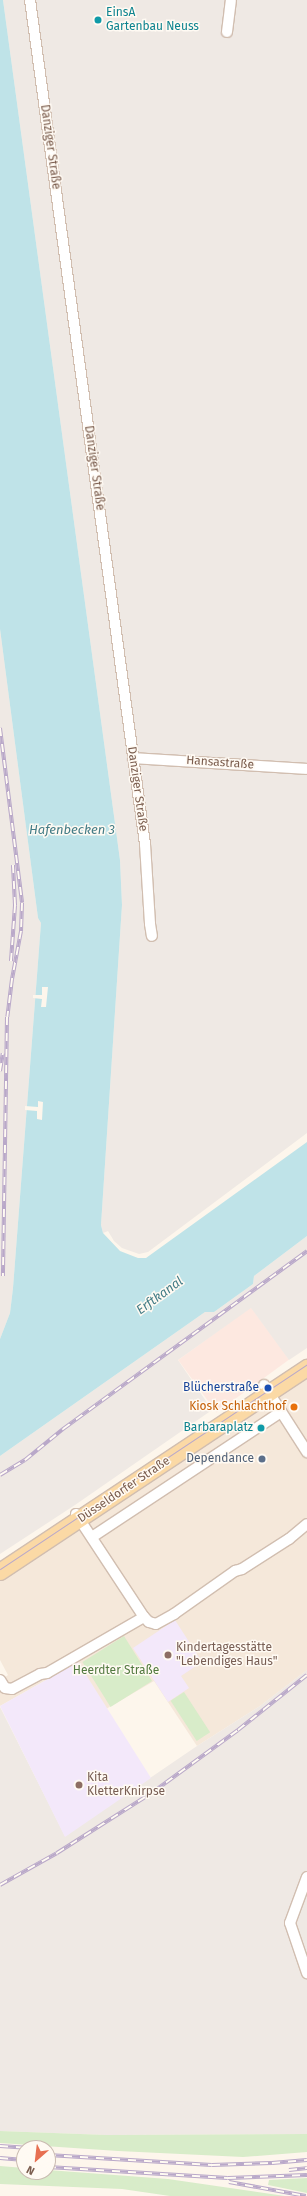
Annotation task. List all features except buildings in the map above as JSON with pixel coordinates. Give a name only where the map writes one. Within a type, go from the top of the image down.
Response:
[{"type":"main road","name":"Düsseldorfer Straße","points":[[0,1572],[78,1516],[266,1389],[307,1357]]},
{"type":"main road","name":"Düsseldorfer Straße","points":[[266,1389],[307,1368]]},
{"type":"main road","name":"Düsseldorfer Straße","points":[[0,1561],[78,1516]]},
{"type":"street","name":"Danziger Straße","points":[[30,0],[145,844],[152,936]]},
{"type":"street","points":[[227,32],[231,0]]},
{"type":"street","name":"Hansastraße","points":[[133,758],[307,769]]},
{"type":"street","points":[[266,1389],[307,1452]]},
{"type":"street","name":"Düsseldorfer Straße","points":[[92,1537],[282,1412]]},
{"type":"street","points":[[78,1516],[144,1617],[149,1622],[156,1624],[162,1622],[235,1571],[242,1569],[289,1539],[307,1524]]},
{"type":"street","points":[[0,1680],[5,1688],[8,1689],[40,1674],[47,1674],[144,1617]]},
{"type":"street","points":[[307,1877],[290,1923],[307,1973]]},
{"type":"shaded area","points":[[3,0],[307,0],[307,1133],[148,1252],[139,1254],[122,1248],[114,1241],[108,1231],[103,1233],[101,1225],[122,905],[120,860]]},
{"type":"shaded area","points":[[0,629],[38,918],[41,923],[13,1288],[10,1313],[0,1339]]},
{"type":"shaded area","points":[[307,1236],[307,1348],[289,1360],[251,1308],[178,1360],[212,1410],[75,1505],[0,1554],[0,1456],[205,1312],[214,1312],[253,1284],[254,1276]]},
{"type":"shaded area","points":[[251,1307],[289,1360],[216,1412],[178,1360]]},
{"type":"shaded area","points":[[307,1372],[307,1670],[260,1706],[197,1746],[154,1681],[106,1709],[78,1662],[0,1706],[0,1681],[8,1675],[0,1660],[0,1577]]},
{"type":"shaded area","name":"Kindertagesstätte \"Lebendiges Haus\"","points":[[175,1620],[202,1662],[181,1676],[189,1688],[168,1702],[133,1648]]},
{"type":"shaded area","points":[[78,1662],[151,1778],[65,1837],[0,1706]]},
{"type":"shaded area","points":[[307,1670],[307,2134],[107,2135],[0,2131],[0,1707],[65,1836],[197,1746],[260,1706]]},
{"type":"green space","name":"Heerdter Straße","points":[[124,1636],[152,1681],[111,1707],[82,1662]]},
{"type":"green space","points":[[184,1692],[210,1732],[197,1741],[171,1701]]},
{"type":"green space","points":[[0,2131],[107,2135],[307,2134],[307,2152],[243,2157],[56,2147],[56,2140],[16,2140],[16,2144],[0,2143]]},
{"type":"green space","points":[[0,2166],[16,2167],[16,2180],[56,2180],[56,2171],[168,2179],[285,2196],[170,2196],[122,2189],[0,2184]]},
{"type":"green space","points":[[307,2178],[307,2193],[268,2185],[269,2180]]},
{"type":"water","name":"Hafenbecken 3","points":[[0,0],[3,0],[120,860],[122,905],[101,1225],[103,1233],[120,1251],[138,1258],[146,1258],[307,1142],[307,1236],[254,1276],[253,1284],[214,1312],[205,1312],[0,1456],[0,1339],[10,1313],[13,1288],[41,923],[38,918],[0,629]]},
{"type":"pier","points":[[42,987],[48,987],[46,1007],[41,1007],[42,999],[33,998],[33,995],[42,995]]},
{"type":"pier","points":[[38,1101],[43,1102],[42,1120],[37,1119],[37,1111],[25,1110],[25,1106],[38,1107]]},
{"type":"tram line","points":[[0,1569],[307,1364]]},
{"type":"railway","points":[[0,728],[22,903],[21,931],[7,1017],[3,1276]]},
{"type":"railway","points":[[11,961],[15,905],[13,865]]},
{"type":"railway","points":[[0,1071],[3,1053]]},
{"type":"railway","points":[[0,1475],[25,1460],[63,1429],[307,1251]]},
{"type":"railway","points":[[0,1885],[57,1853],[153,1792],[238,1730],[307,1675]]},
{"type":"railway","points":[[0,2146],[16,2147]]},
{"type":"railway","points":[[56,2155],[212,2165],[307,2160]]},
{"type":"railway","points":[[0,2158],[16,2159]]},
{"type":"railway","points":[[56,2167],[228,2178],[307,2175]]},
{"type":"railway","points":[[289,2170],[307,2168]]},
{"type":"railway","points":[[229,2182],[306,2196]]},
{"type":"place","name":"EinsA Gartenbau Neuss","points":[[98,20]]},
{"type":"place","name":"Blücherstraße","points":[[268,1388]]},
{"type":"place","name":"Kiosk Schlachthof","points":[[294,1407]]},
{"type":"place","name":"Barbaraplatz","points":[[261,1428]]},
{"type":"place","name":"Dependance","points":[[262,1459]]},
{"type":"place","name":"Kindertagesstätte \"Lebendiges Haus\"","points":[[168,1655]]},
{"type":"place","name":"Kita KletterKnirpse","points":[[79,1785]]},
{"type":"water label","name":"Erftkanal","points":[[160,1296]]}]
